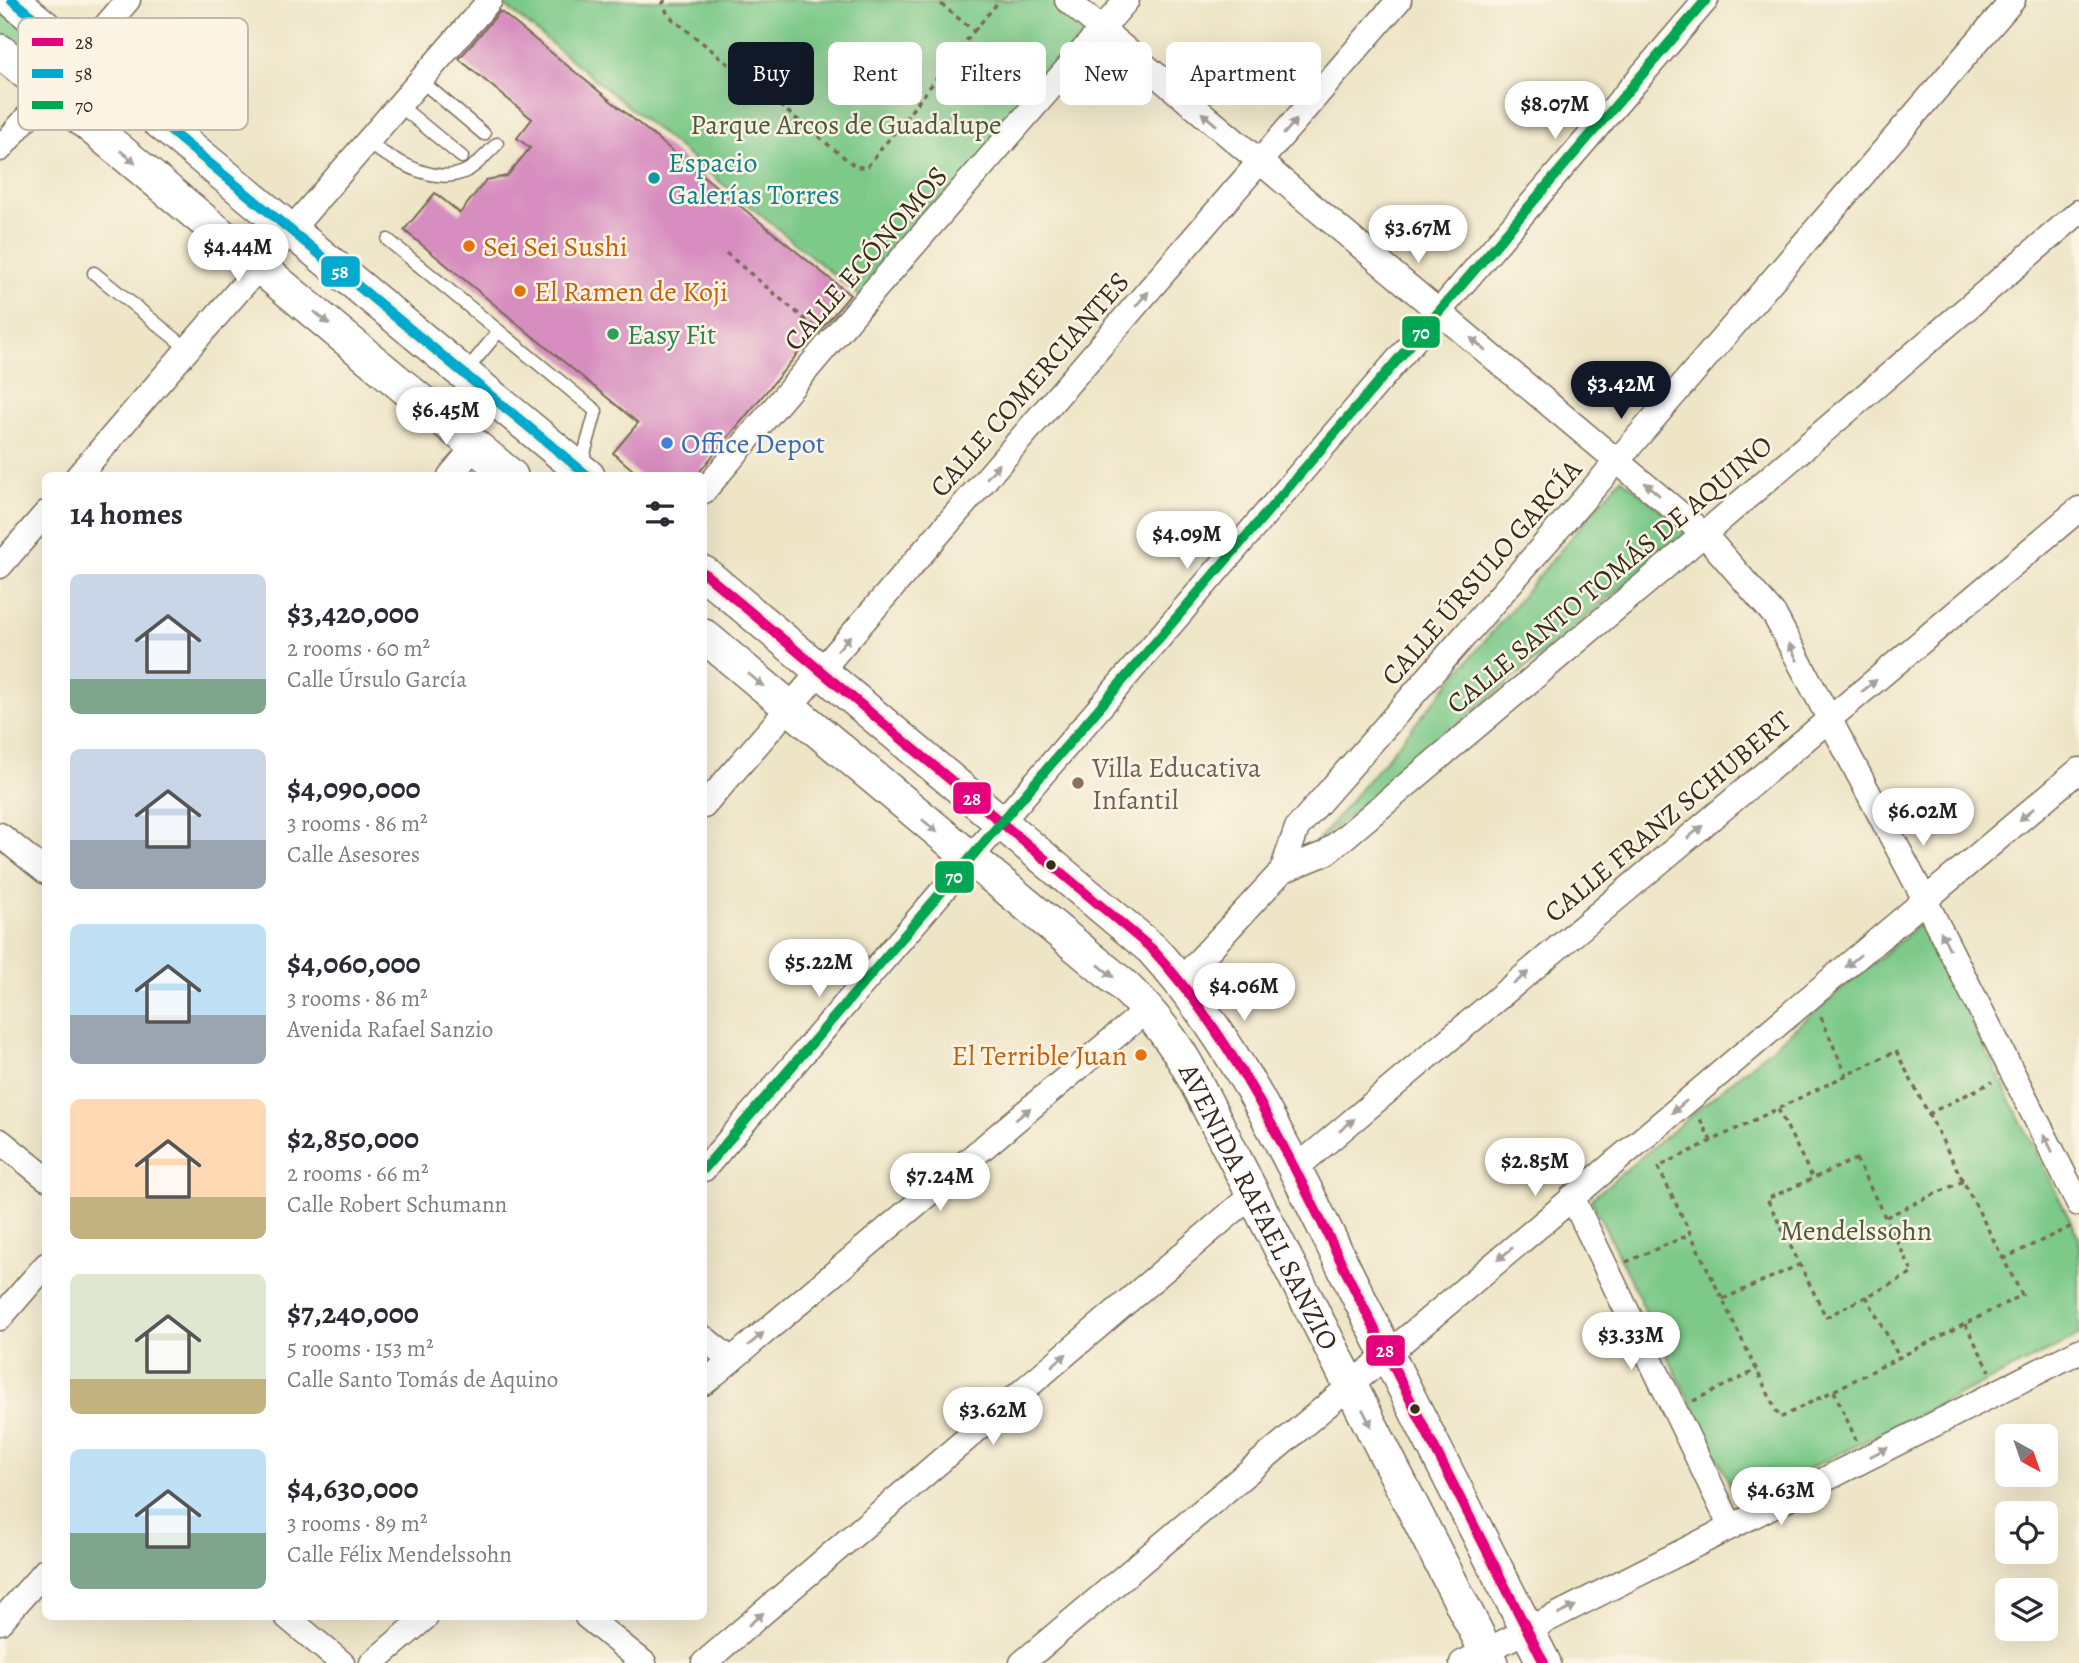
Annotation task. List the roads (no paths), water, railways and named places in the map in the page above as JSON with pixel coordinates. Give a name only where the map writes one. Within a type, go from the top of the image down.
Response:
[{"type":"main road","points":[[12,0],[33,18]]},
{"type":"main road","points":[[0,51],[18,66]]},
{"type":"main road","points":[[96,130],[506,472]]},
{"type":"main road","points":[[168,130],[582,472]]},
{"type":"main road","name":"AVENIDA RAFAEL SANZIO","points":[[707,576],[1153,948],[1181,980],[1217,1031],[1295,1169],[1544,1663]]},
{"type":"main road","name":"AVENIDA RAFAEL SANZIO","points":[[707,639],[1123,985],[1170,1035],[1350,1384],[1480,1659]]},
{"type":"street","points":[[113,18],[128,0]]},
{"type":"street","points":[[81,472],[490,0]]},
{"type":"street","points":[[1067,0],[1704,534],[1774,616],[1925,901],[2079,1204]]},
{"type":"street","name":"CALLE ECÓNOMOS","points":[[707,488],[1127,0]]},
{"type":"street","name":"CALLE COMERCIANTES","points":[[707,802],[1399,0]]},
{"type":"street","points":[[707,1166],[1706,0]]},
{"type":"street","name":"CALLE ÚRSULO GARCÍA","points":[[1282,871],[1297,828],[1618,460],[2012,0]]},
{"type":"street","points":[[0,149],[18,128]]},
{"type":"street","name":"CALLE SANTO TOMÁS DE AQUINO","points":[[1181,980],[1282,871],[1326,853],[1704,534],[2079,212]]},
{"type":"street","points":[[453,472],[475,446]]},
{"type":"street","name":"CALLE FRANZ SCHUBERT","points":[[1295,1169],[2079,509]]},
{"type":"street","points":[[0,566],[42,518]]},
{"type":"street","points":[[1021,1663],[2079,770]]},
{"type":"street","points":[[0,835],[42,869]]},
{"type":"street","points":[[707,1380],[1148,1009]]},
{"type":"street","points":[[0,1141],[42,1175]]},
{"type":"street","points":[[704,1663],[1252,1195]]},
{"type":"street","points":[[1572,1197],[1731,1527]]},
{"type":"street","points":[[0,1318],[42,1270]]},
{"type":"street","points":[[707,1340],[731,1360]]},
{"type":"street","points":[[1480,1659],[1527,1630],[2079,1351]]},
{"type":"street","points":[[0,1622],[42,1575]]},
{"type":"street","points":[[291,1620],[342,1663]]},
{"type":"street","points":[[372,1663],[422,1620]]},
{"type":"street","points":[[591,1620],[644,1663]]},
{"type":"lane","points":[[420,80],[484,134]]},
{"type":"lane","points":[[399,105],[462,157]]},
{"type":"lane","points":[[366,143],[403,164],[444,177],[468,170],[497,144]]},
{"type":"lane","points":[[388,240],[596,411],[583,472]]},
{"type":"lane","points":[[94,273],[187,349]]},
{"type":"lane","points":[[463,374],[499,331]]},
{"type":"place","name":"Espacio Galerías Torres","points":[[654,178]]},
{"type":"place","name":"Sei Sei Sushi","points":[[469,246]]},
{"type":"place","name":"El Ramen de Koji","points":[[520,291]]},
{"type":"place","name":"Easy Fit","points":[[613,334]]},
{"type":"place","name":"Office Depot","points":[[667,443]]},
{"type":"place","name":"Villa Educativa Infantil","points":[[1078,783]]},
{"type":"place","name":"El Terrible Juan","points":[[1141,1055]]},
{"type":"park label","name":"Parque Arcos de Guadalupe","points":[[846,124]]},
{"type":"park label","name":"Mendelssohn","points":[[1856,1230]]}]
